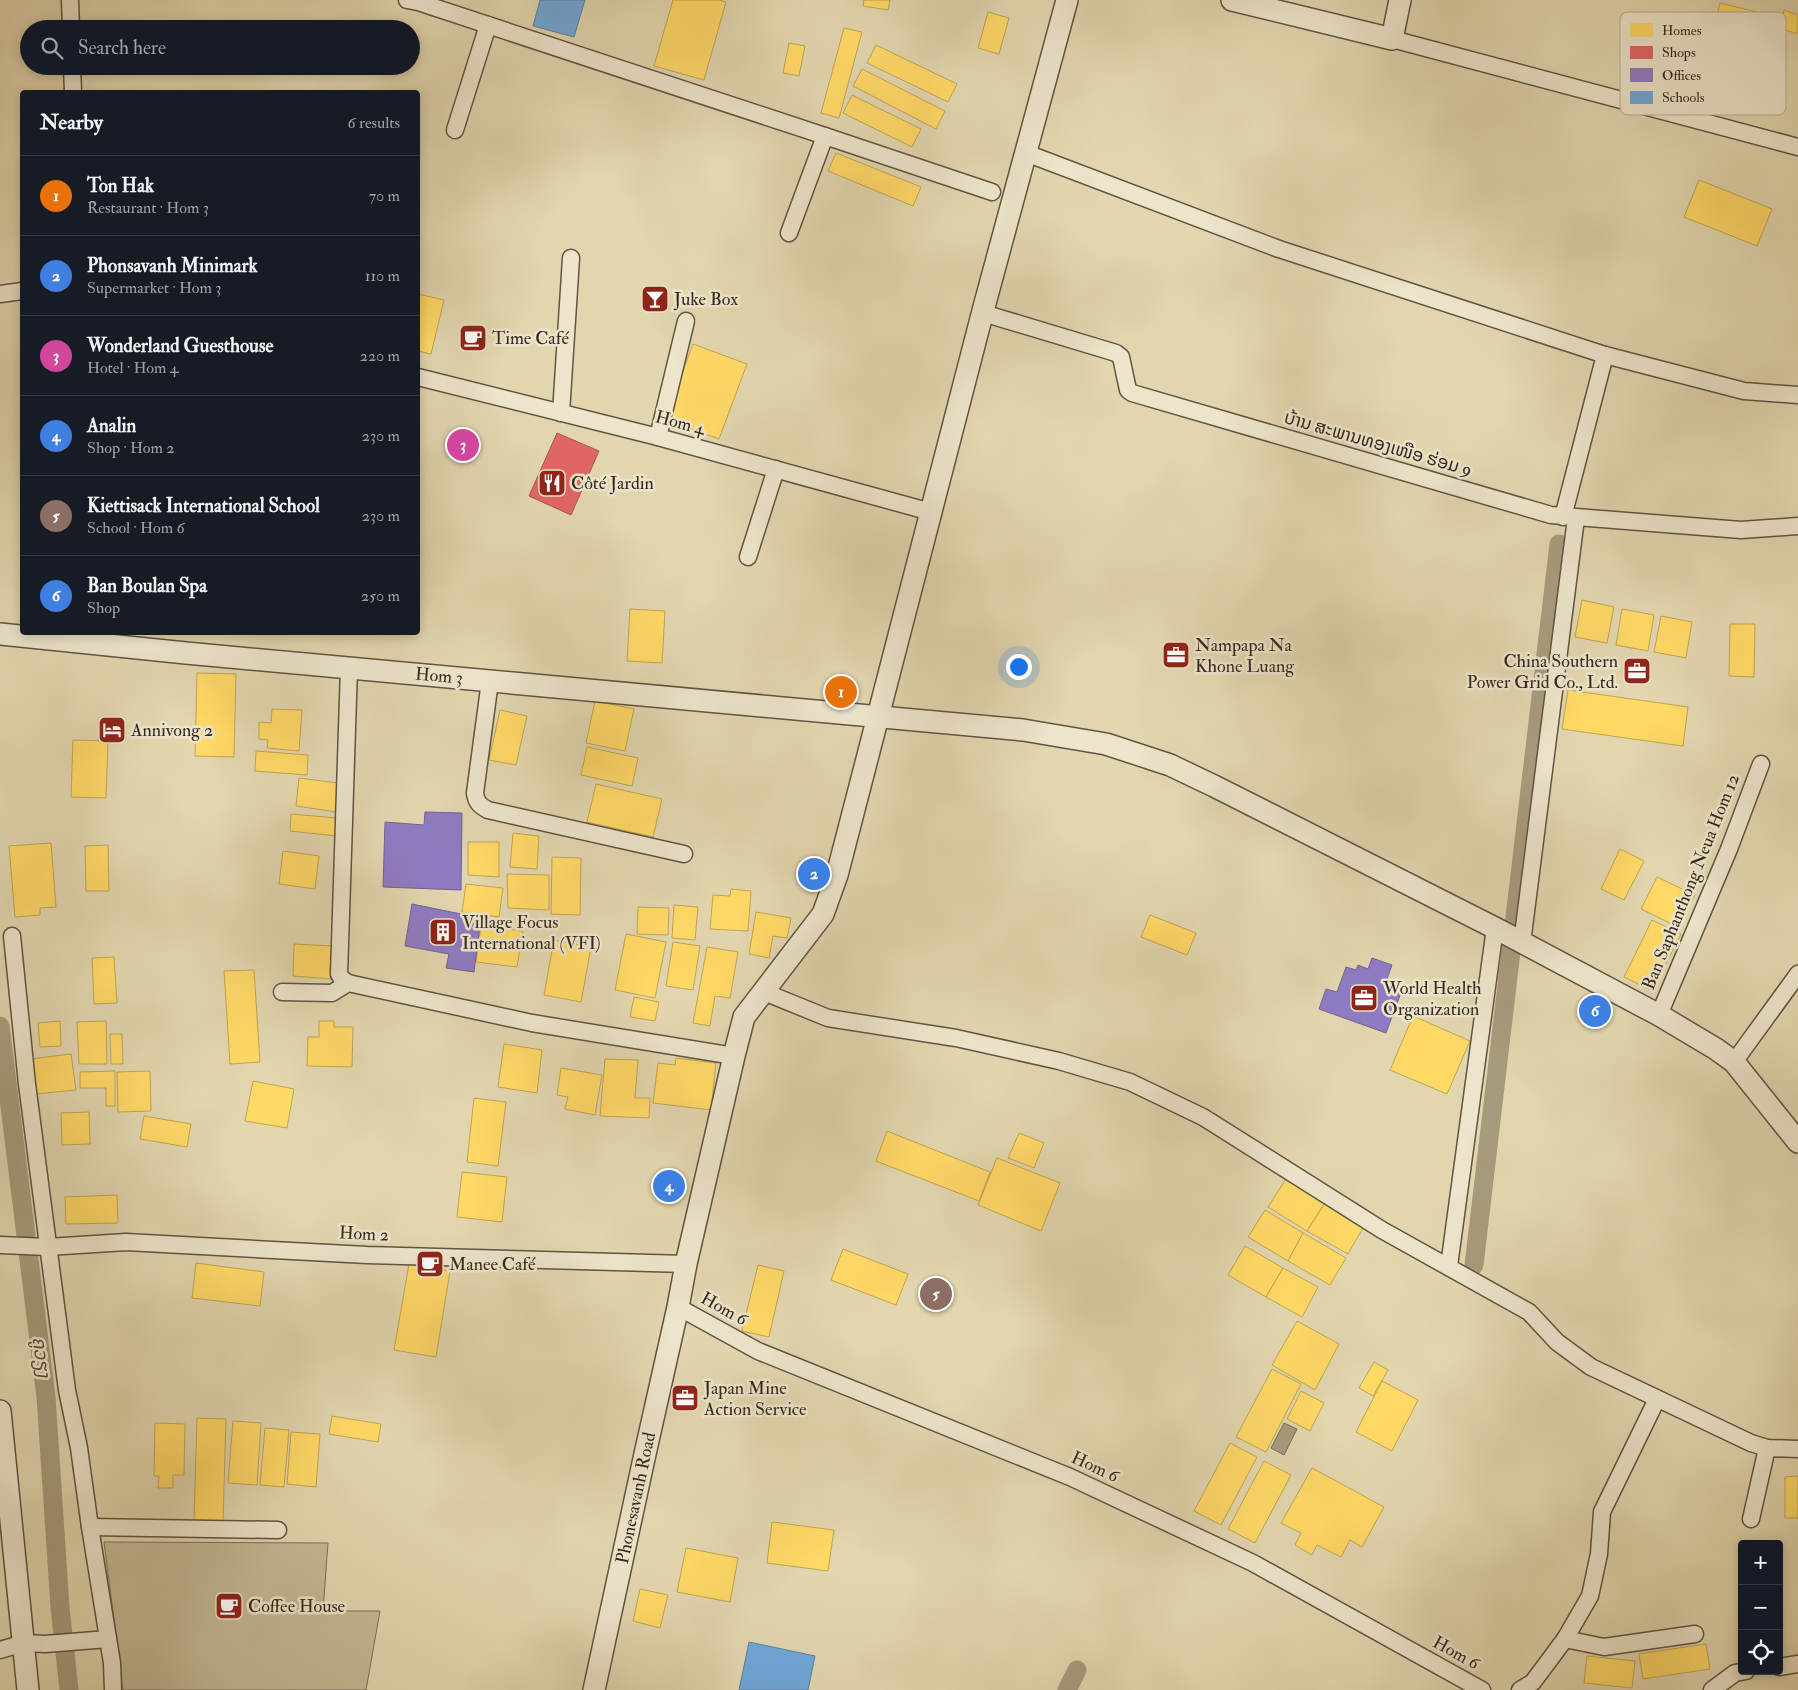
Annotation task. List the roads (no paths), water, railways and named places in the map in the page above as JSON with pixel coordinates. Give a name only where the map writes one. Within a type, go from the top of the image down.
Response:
[{"type":"street","points":[[70,0],[71,20]]},
{"type":"street","name":"Phonesavanh Road","points":[[594,1690],[686,1264],[744,1018],[822,914],[837,875],[983,313],[1067,0]]},
{"type":"street","points":[[1232,0],[1392,39],[1620,100]]},
{"type":"street","points":[[1392,39],[1400,0]]},
{"type":"street","points":[[415,1],[992,192]]},
{"type":"street","points":[[455,130],[488,25]]},
{"type":"street","points":[[72,75],[73,90]]},
{"type":"street","points":[[1678,115],[1798,147]]},
{"type":"street","points":[[789,233],[825,136]]},
{"type":"street","points":[[1026,153],[1279,250],[1605,355],[1744,391],[1798,395]]},
{"type":"street","points":[[561,413],[571,258]]},
{"type":"street","points":[[0,294],[20,291]]},
{"type":"street","name":"ບ້ານ ສະພານທອງເໜືອ ຮ່ອມ 9","points":[[983,313],[1116,354],[1121,357],[1128,390],[1132,393],[1542,513],[1570,518],[1741,530],[1798,526]]},
{"type":"street","points":[[658,437],[686,321]]},
{"type":"street","points":[[1522,943],[1570,518],[1605,355]]},
{"type":"street","name":"Hom 4","points":[[420,378],[658,437],[931,512]]},
{"type":"street","points":[[748,557],[776,469]]},
{"type":"street","name":"Hom 3","points":[[0,634],[20,635]]},
{"type":"street","name":"Hom 3","points":[[32,635],[63,636],[349,668],[1023,730],[1106,744],[1170,765],[1495,928],[1658,1015],[1716,1049],[1734,1062],[1798,1142]]},
{"type":"street","points":[[349,668],[339,974],[342,979],[348,983],[532,1023],[734,1056]]},
{"type":"street","points":[[490,681],[475,793],[476,800],[482,806],[488,810],[684,854]]},
{"type":"street","name":"Ban Saphanthong Neua Hom 12","points":[[1658,1015],[1729,849],[1761,764]]},
{"type":"street","points":[[1448,1266],[1495,928]]},
{"type":"street","points":[[12,936],[45,1246],[67,1390],[79,1448],[104,1640],[112,1663],[114,1690]]},
{"type":"street","points":[[1734,1062],[1798,974]]},
{"type":"street","points":[[282,992],[332,993],[348,983]]},
{"type":"street","points":[[764,992],[828,1018],[965,1040],[1059,1061],[1130,1082],[1203,1117],[1382,1230],[1529,1312],[1557,1342],[1591,1367],[1751,1443],[1767,1448],[1798,1449]]},
{"type":"street","name":"Hom 2","points":[[0,1245],[45,1246],[126,1242],[377,1255],[686,1264]]},
{"type":"street","name":"Hom 6","points":[[678,1307],[758,1351],[1070,1477],[1253,1563],[1482,1690]]},
{"type":"street","points":[[1520,1690],[1533,1682],[1565,1639],[1590,1596],[1599,1554],[1602,1512],[1657,1399]]},
{"type":"street","points":[[0,1411],[34,1643],[28,1690]]},
{"type":"street","points":[[1751,1519],[1767,1448]]},
{"type":"street","points":[[90,1527],[278,1530]]},
{"type":"street","points":[[1565,1639],[1604,1647],[1694,1634]]},
{"type":"street","points":[[0,1650],[34,1643],[104,1640]]},
{"type":"street","points":[[1783,1666],[1798,1664]]},
{"type":"street","points":[[1712,1690],[1738,1672]]},
{"type":"waterway","points":[[1474,1265],[1559,544]]},
{"type":"waterway","name":"ຄູວຽງ","points":[[0,1026],[46,1397],[60,1607],[69,1690]]},
{"type":"waterway","points":[[1067,1690],[1077,1670]]},
{"type":"place","name":"Juke Box","points":[[655,299]]},
{"type":"place","name":"Time Café","points":[[473,338]]},
{"type":"place","name":"Wonderland Guesthouse","points":[[463,445]]},
{"type":"place","name":"Côté Jardin","points":[[552,483]]},
{"type":"place","name":"Nampapa Na Khone Luang","points":[[1176,655]]},
{"type":"place","name":"China Southern Power Grid Co., Ltd.","points":[[1637,671]]},
{"type":"place","name":"Ton Hak","points":[[841,692]]},
{"type":"place","name":"Annivong 2","points":[[112,730]]},
{"type":"place","name":"Phonsavanh Minimark","points":[[814,874]]},
{"type":"place","name":"Village Focus International (VFI)","points":[[443,932]]},
{"type":"place","name":"World Health Organization","points":[[1364,998]]},
{"type":"place","name":"Ban Boulan Spa","points":[[1595,1011]]},
{"type":"place","name":"Analin","points":[[669,1186]]},
{"type":"place","name":"Manee Café","points":[[430,1264]]},
{"type":"place","name":"Kiettisack International School","points":[[936,1294]]},
{"type":"place","name":"Japan Mine Action Service","points":[[685,1398]]},
{"type":"place","name":"Coffee House","points":[[229,1606]]}]
